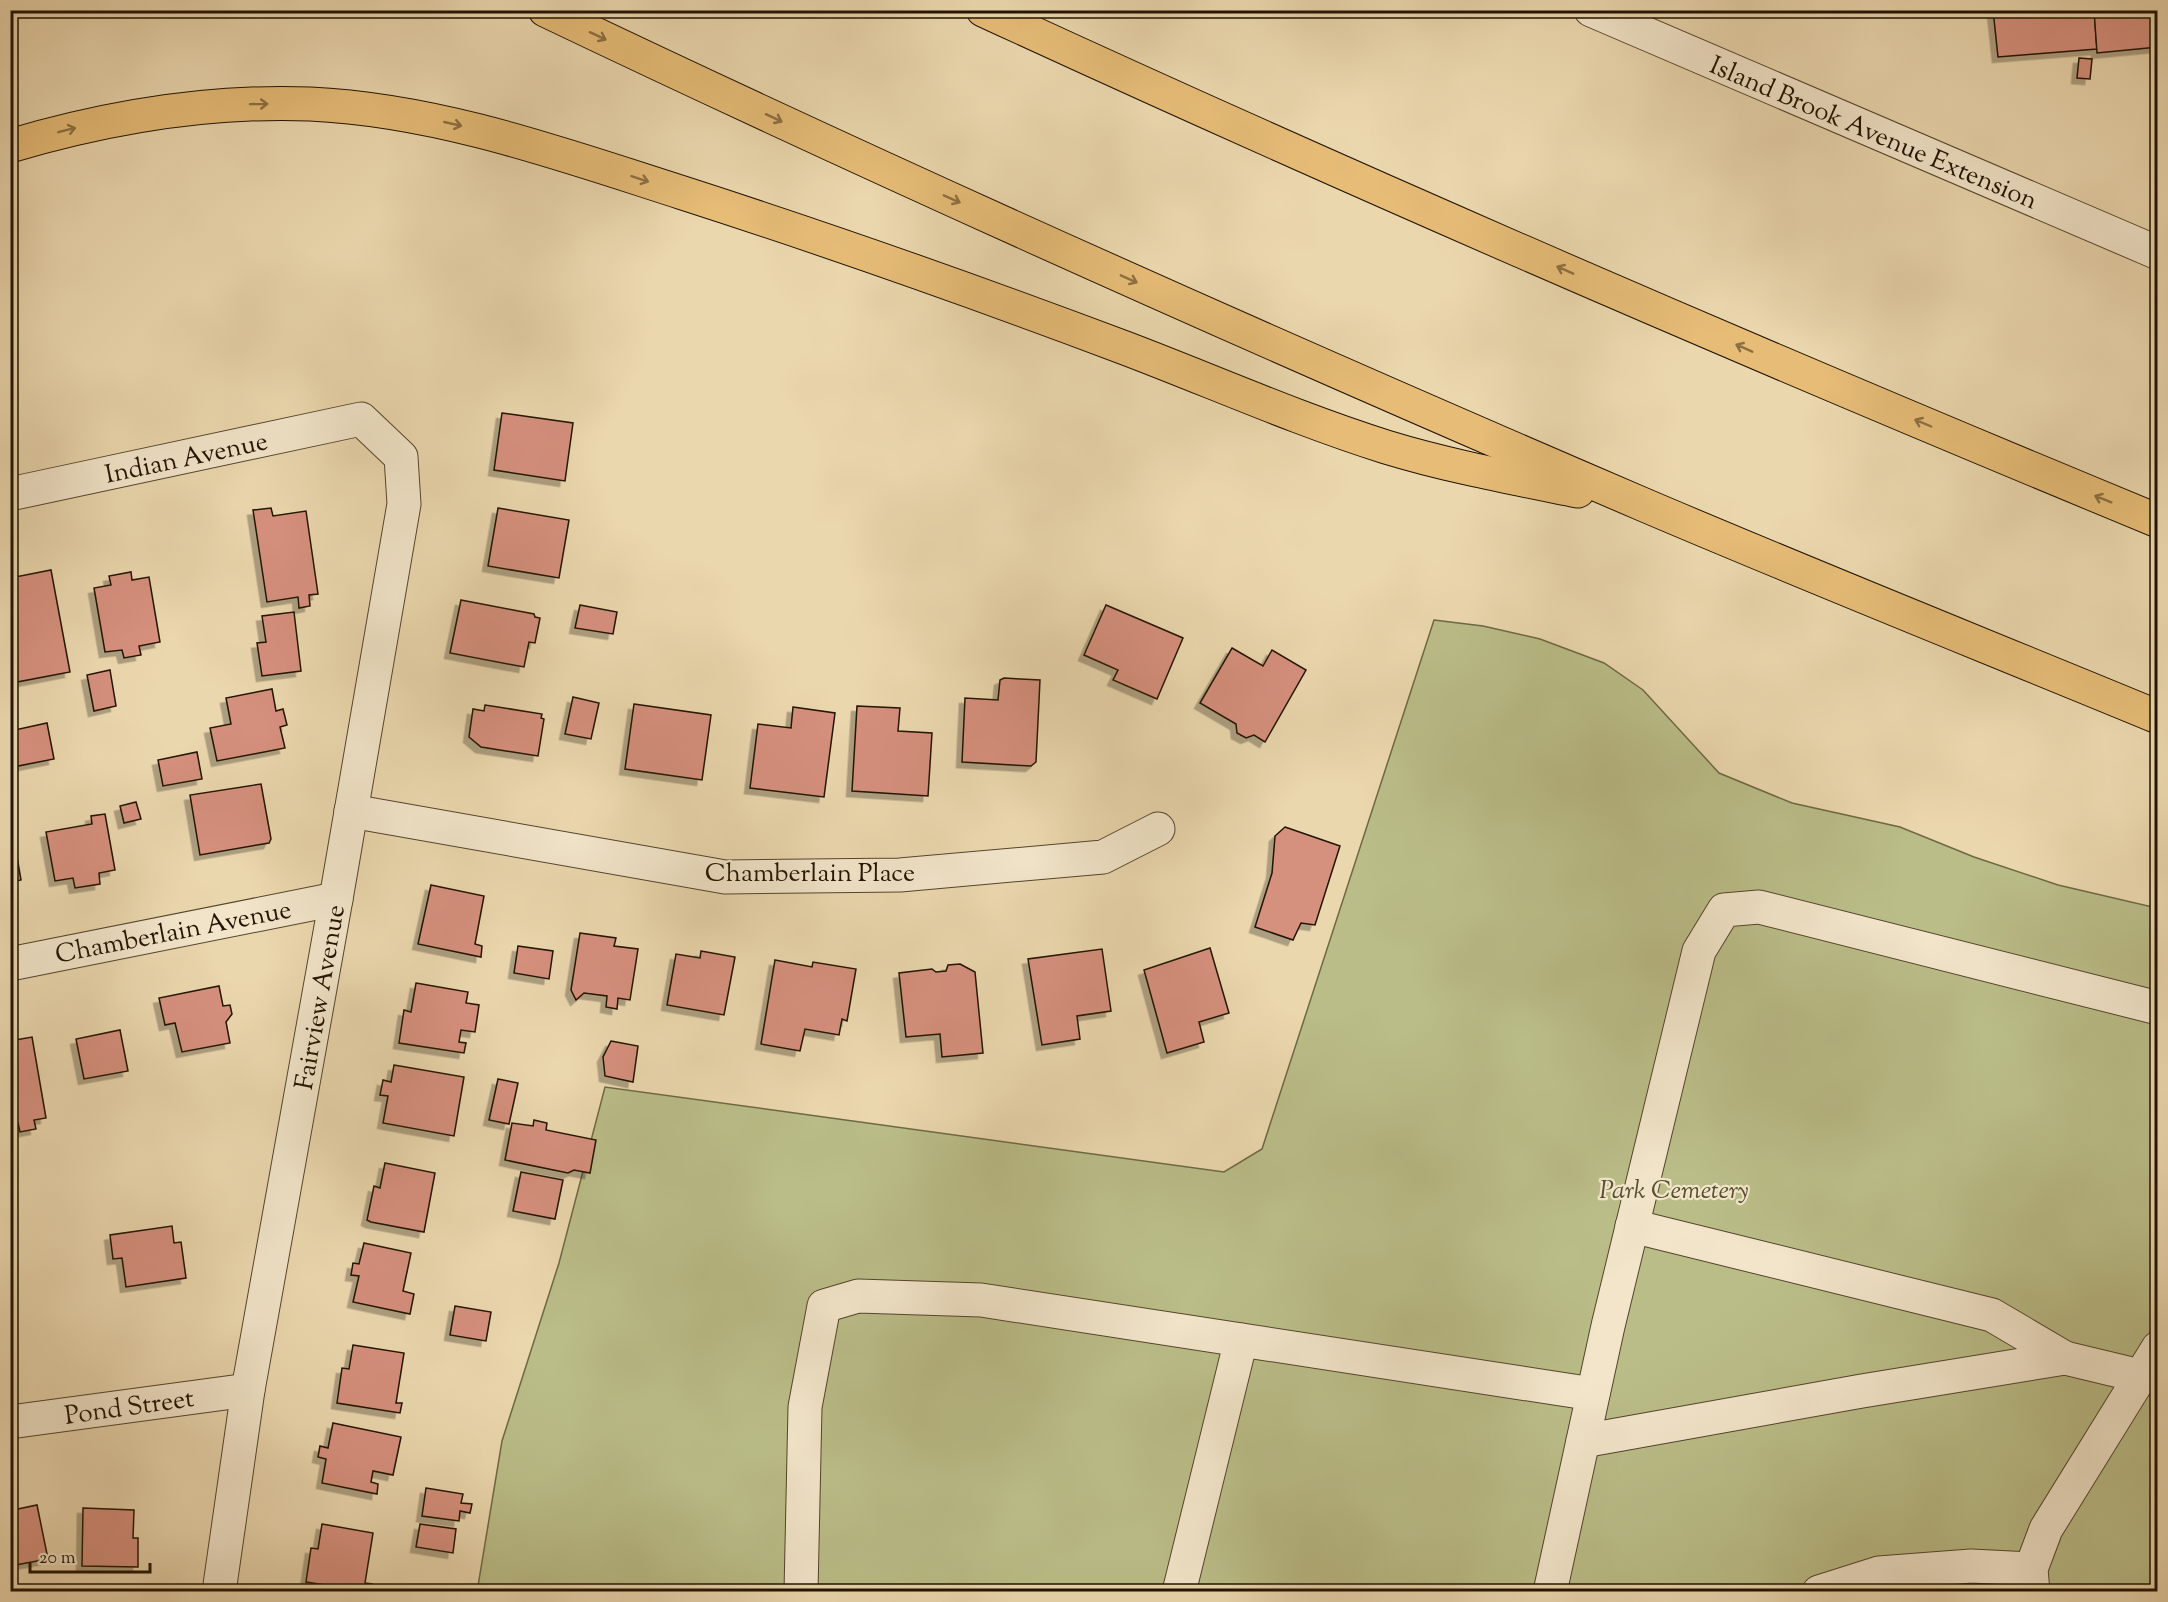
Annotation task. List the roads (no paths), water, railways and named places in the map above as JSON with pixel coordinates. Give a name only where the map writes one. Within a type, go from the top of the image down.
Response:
[{"type":"highway","points":[[545,10],[770,116],[1150,289],[1646,505],[2157,717]]},
{"type":"highway","points":[[983,10],[1357,179],[1746,349],[2157,521]]},
{"type":"highway","points":[[10,146],[51,134],[140,114],[226,105],[311,104],[437,120],[545,149],[859,252],[1114,344],[1319,424],[1386,447],[1449,464],[1646,505]]},
{"type":"street","name":"Island Brook Avenue Extension","points":[[1591,10],[2157,253]]},
{"type":"street","name":"Indian Avenue","points":[[10,494],[361,419]]},
{"type":"street","name":"Fairview Avenue","points":[[219,1592],[248,1390],[404,504],[401,457],[361,419]]},
{"type":"street","name":"Chamberlain Place","points":[[351,812],[725,878],[900,875],[1103,857],[1158,829]]},
{"type":"street","name":"Chamberlain Avenue","points":[[10,963],[336,899]]},
{"type":"street","points":[[1550,1592],[1593,1394],[1698,951],[1724,910],[1759,907],[2157,1008]]},
{"type":"street","points":[[1632,1226],[1992,1315],[2065,1358],[2140,1376]]},
{"type":"street","points":[[801,1592],[805,1407],[824,1306],[858,1296],[981,1300],[1593,1394]]},
{"type":"street","points":[[1179,1592],[1240,1340]]},
{"type":"street","points":[[1819,1592],[1879,1573],[1971,1566],[2032,1580],[2046,1529],[2157,1348]]},
{"type":"street","points":[[1583,1441],[1850,1393],[2065,1358]]},
{"type":"street","name":"Pond Street","points":[[10,1422],[248,1390]]},
{"type":"park label","name":"Park Cemetery","points":[[1674,1189]]}]
